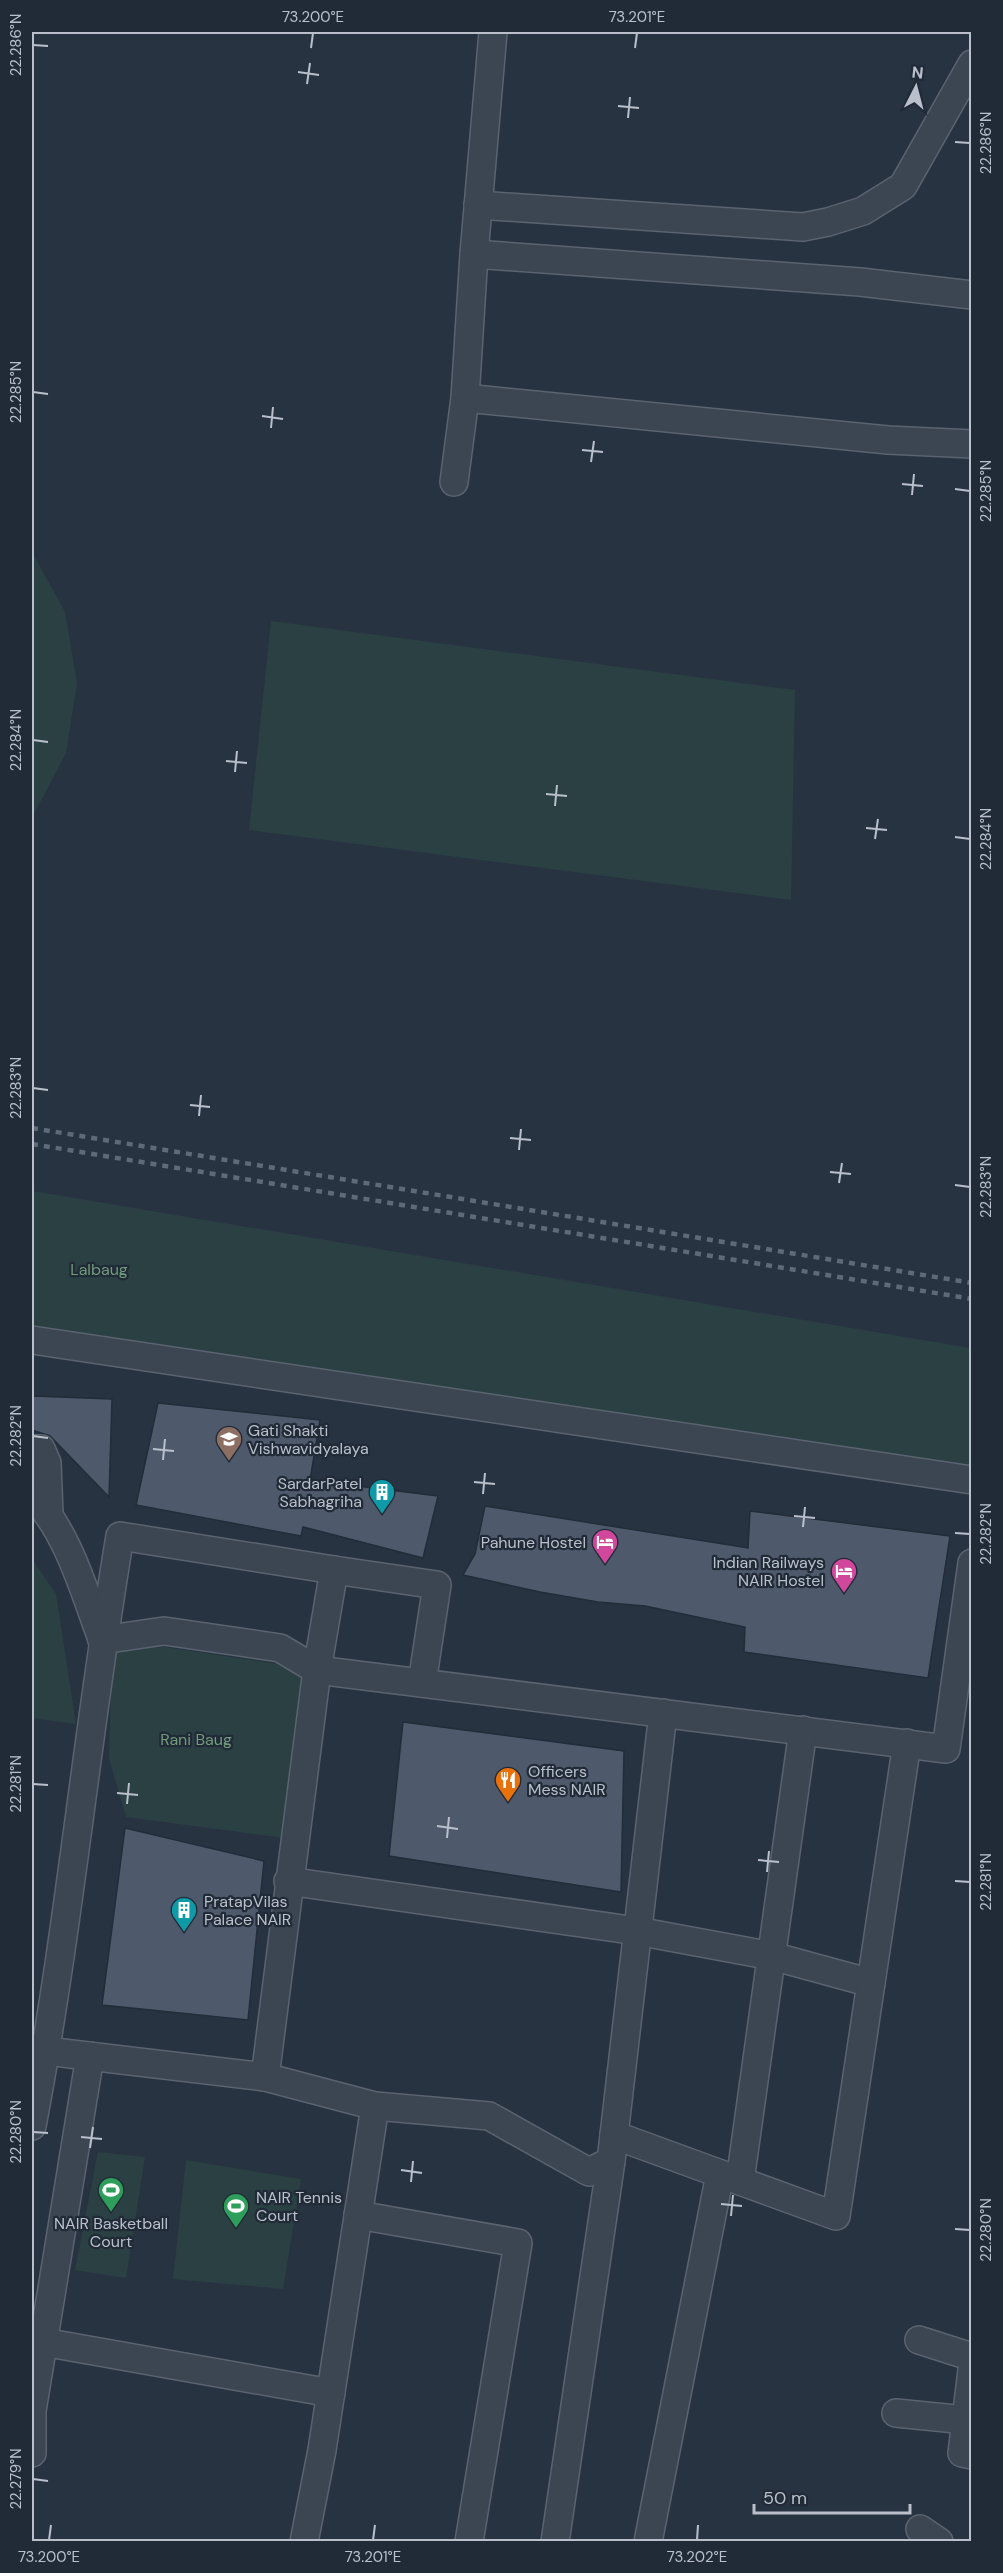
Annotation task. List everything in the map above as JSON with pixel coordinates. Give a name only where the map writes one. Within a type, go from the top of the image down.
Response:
[{"type":"street","points":[[454,482],[465,398],[474,254],[493,32]]},
{"type":"street","points":[[478,206],[802,227],[828,222],[862,211],[903,186],[972,64]]},
{"type":"street","points":[[474,254],[860,282],[972,295]]},
{"type":"street","points":[[465,398],[888,440],[972,444]]},
{"type":"street","points":[[32,1331],[137,1348],[170,1362]]},
{"type":"street","points":[[32,1340],[972,1479]]},
{"type":"street","points":[[32,1449],[41,1449],[47,1462],[40,1504],[77,1572],[102,1640]]},
{"type":"street","points":[[32,2126],[46,2051],[102,1640],[120,1536],[437,1585],[422,1683]]},
{"type":"street","points":[[102,1640],[164,1631],[280,1648],[316,1670],[946,1749],[972,1563]]},
{"type":"street","points":[[265,2077],[316,1670],[334,1570]]},
{"type":"street","points":[[555,2541],[611,2162],[663,1713]]},
{"type":"street","points":[[648,2541],[730,2177],[772,1956],[803,1730]]},
{"type":"street","points":[[614,2135],[836,2216],[907,1743]]},
{"type":"street","points":[[288,1881],[637,1931],[772,1956],[871,1983]]},
{"type":"street","points":[[46,2051],[265,2077],[375,2106],[489,2116],[589,2172],[611,2162]]},
{"type":"street","points":[[32,2453],[32,2411],[90,2056]]},
{"type":"street","points":[[304,2541],[331,2393],[375,2106]]},
{"type":"street","points":[[358,2214],[518,2243],[470,2541]]},
{"type":"street","points":[[919,2340],[972,2357]]},
{"type":"street","points":[[43,2342],[331,2393]]},
{"type":"street","points":[[972,2370],[962,2453],[972,2454]]},
{"type":"street","points":[[896,2413],[966,2420]]},
{"type":"green space","points":[[32,552],[65,612],[77,683],[66,753],[32,818]]},
{"type":"green space","points":[[271,621],[795,690],[791,900],[249,830]]},
{"type":"green space","name":"Lalbaug","points":[[32,1191],[971,1348],[971,1466],[32,1325]]},
{"type":"green space","points":[[32,1559],[56,1594],[76,1724],[32,1718]]},
{"type":"green space","name":"Rani Baug","points":[[165,1647],[317,1670],[284,1838],[126,1817],[109,1758],[112,1649]]},
{"type":"green space","name":"NAIR Basketball Court","points":[[98,2152],[145,2157],[126,2278],[75,2270]]},
{"type":"green space","name":"NAIR Tennis Court","points":[[186,2160],[301,2179],[283,2289],[173,2279]]},
{"type":"building","points":[[32,1396],[112,1399],[109,1497],[50,1436],[32,1430]]},
{"type":"building","name":"Gati Shakti Vishwavidyalaya","points":[[158,1403],[320,1420],[310,1480],[438,1496],[423,1558],[303,1527],[301,1536],[136,1505]]},
{"type":"building","points":[[485,1506],[748,1548],[750,1511],[950,1536],[928,1678],[744,1652],[745,1627],[645,1606],[598,1602],[540,1592],[463,1575],[475,1554]]},
{"type":"building","name":"Officers Mess NAIR","points":[[403,1722],[624,1751],[621,1892],[389,1856]]},
{"type":"building","name":"PratapVilas Palace NAIR","points":[[125,1828],[264,1861],[248,2020],[102,2005]]},
{"type":"railway","points":[[32,1128],[972,1283]]},
{"type":"railway","points":[[32,1144],[972,1299]]},
{"type":"place","name":"Gati Shakti Vishwavidyalaya","points":[[229,1462]]},
{"type":"place","name":"SardarPatel Sabhagriha","points":[[382,1515]]},
{"type":"place","name":"Pahune Hostel","points":[[605,1565]]},
{"type":"place","name":"Indian Railways NAIR Hostel","points":[[844,1594]]},
{"type":"place","name":"Officers Mess NAIR","points":[[508,1803]]},
{"type":"place","name":"PratapVilas Palace NAIR","points":[[184,1933]]},
{"type":"place","name":"NAIR Basketball Court","points":[[111,2213]]},
{"type":"place","name":"NAIR Tennis Court","points":[[236,2229]]}]
